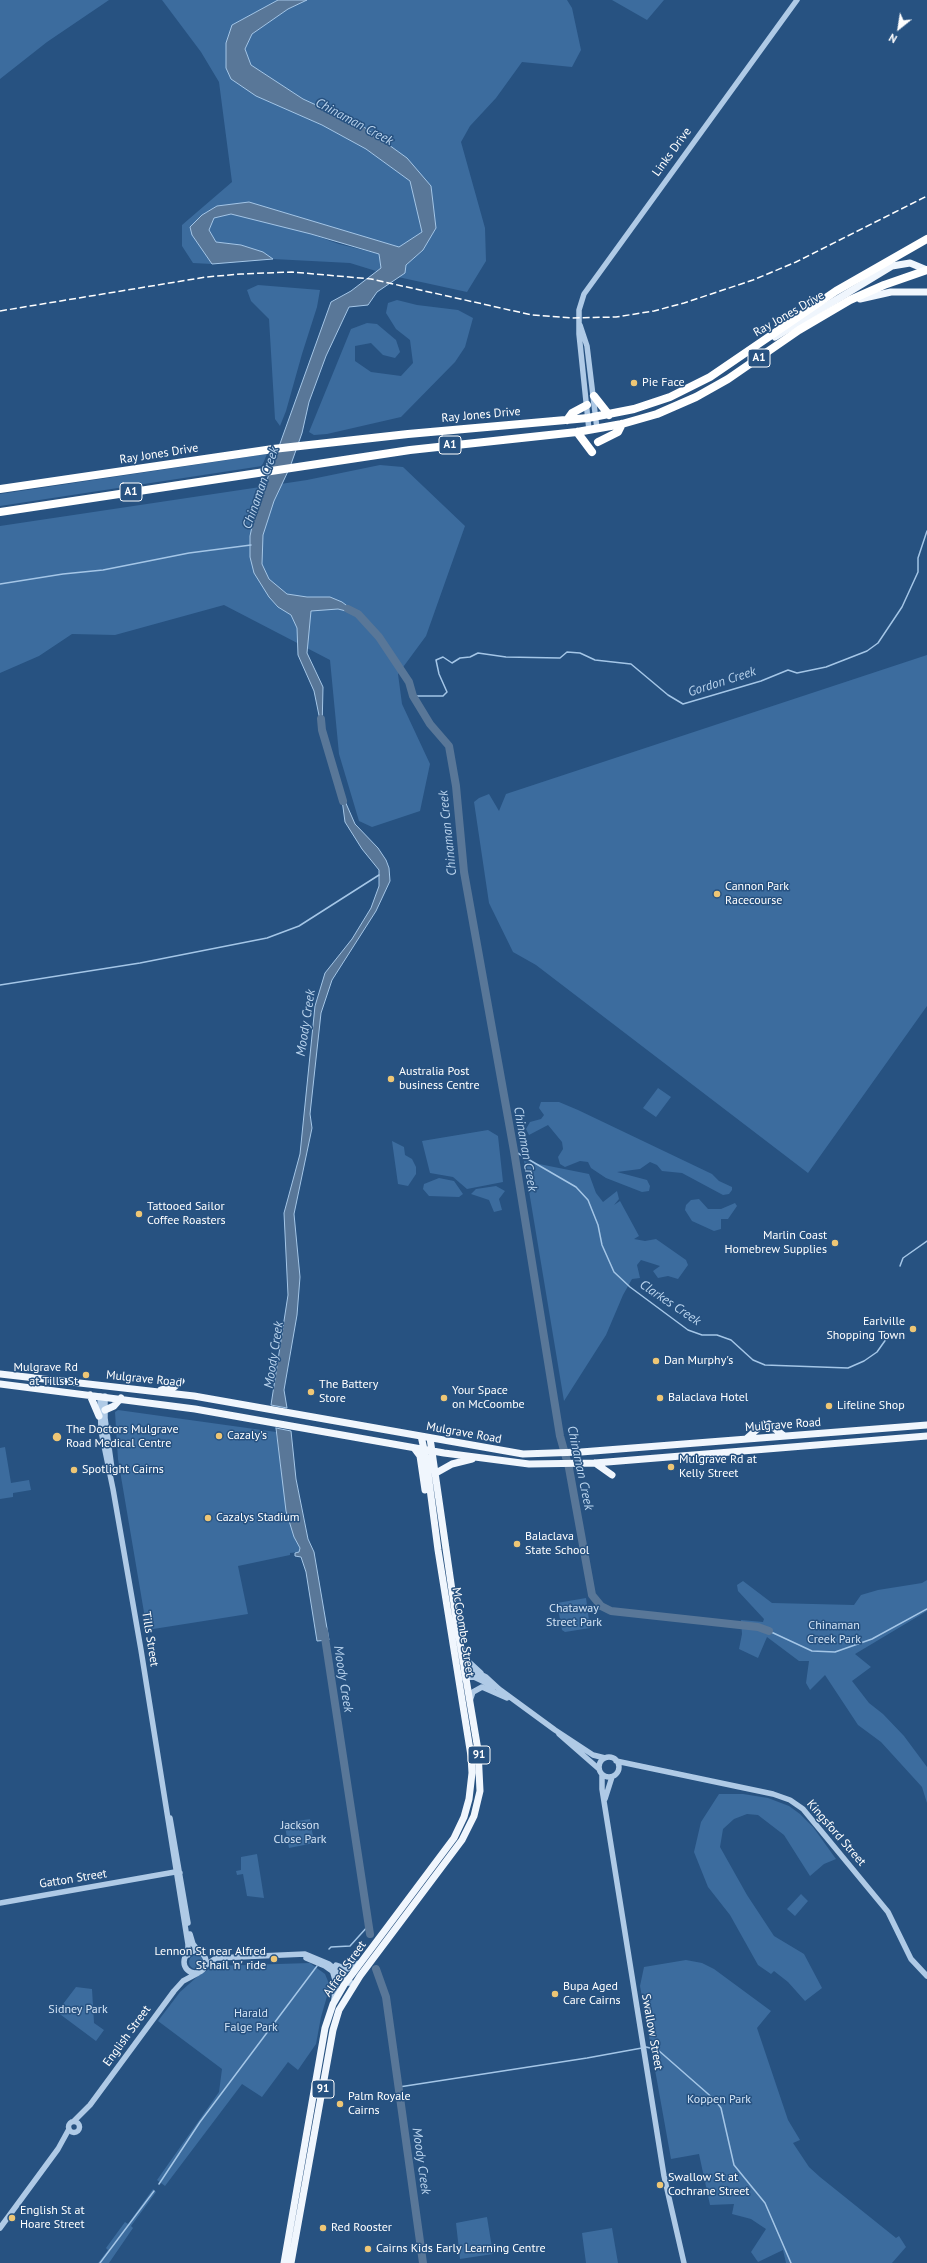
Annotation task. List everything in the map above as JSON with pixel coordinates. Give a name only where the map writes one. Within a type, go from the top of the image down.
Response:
[{"type":"highway","name":"A1","points":[[751,350],[836,291],[927,239]]},
{"type":"highway","name":"Ray Jones Drive","points":[[0,512],[262,471],[310,466],[410,450],[577,432],[622,424],[666,410],[711,389],[799,330],[838,307],[860,295],[927,270]]},
{"type":"highway","name":"Ray Jones Drive","points":[[0,489],[273,448],[592,418],[651,404],[690,388],[716,374],[751,350]]},
{"type":"highway","points":[[594,396],[609,414]]},
{"type":"highway","points":[[567,420],[572,413],[586,405]]},
{"type":"highway","points":[[598,442],[618,432],[622,424]]},
{"type":"highway","points":[[577,432],[592,452]]},
{"type":"main road","name":"Ray Jones Drive","points":[[751,350],[892,266],[910,263],[927,270]]},
{"type":"main road","name":"Ray Jones Drive","points":[[838,307],[884,293],[903,291],[927,292]]},
{"type":"main road","name":"Mulgrave Road","points":[[0,1374],[184,1395],[514,1453],[560,1454],[927,1425]]},
{"type":"main road","points":[[157,1392],[176,1386],[181,1381]]},
{"type":"main road","name":"Mulgrave Road","points":[[0,1384],[121,1398],[432,1451],[529,1464],[564,1465],[595,1463],[927,1436]]},
{"type":"main road","points":[[102,1396],[103,1386]]},
{"type":"main road","points":[[90,1395],[99,1416]]},
{"type":"main road","points":[[184,1395],[186,1408]]},
{"type":"main road","points":[[104,1410],[114,1406],[121,1398]]},
{"type":"main road","points":[[746,1439],[766,1424],[784,1436]]},
{"type":"main road","name":"McCoombe Street","points":[[421,1436],[462,1675],[470,1701],[478,1750],[480,1784],[477,1806],[466,1834]]},
{"type":"main road","name":"McCoombe Street","points":[[430,1438],[457,1625],[472,1773],[468,1807],[458,1831]]},
{"type":"main road","points":[[414,1448],[420,1456],[426,1491],[431,1498]]},
{"type":"main road","points":[[436,1473],[452,1464],[478,1458]]},
{"type":"main road","points":[[595,1463],[612,1475]]},
{"type":"main road","name":"Alfred Street","points":[[284,2263],[325,2028],[333,2004],[348,1980],[458,1831]]},
{"type":"main road","name":"Alfred Street","points":[[291,2263],[333,2030],[339,2010],[354,1985],[466,1834]]},
{"type":"street","name":"Links Drive","points":[[592,418],[586,405],[579,323],[581,303],[589,284],[797,0]]},
{"type":"street","name":"Links Drive","points":[[579,323],[587,343],[594,396],[592,418],[593,429]]},
{"type":"street","points":[[580,341],[585,337]]},
{"type":"street","points":[[580,341],[587,343]]},
{"type":"street","name":"Tills Street","points":[[102,1396],[113,1489]]},
{"type":"street","name":"Tills Street","points":[[102,1396],[99,1416],[113,1489],[164,1792],[188,1944],[188,1955]]},
{"type":"street","points":[[457,1625],[467,1658],[486,1677],[499,1689],[555,1730],[593,1755],[611,1758],[616,1761],[619,1766],[617,1773],[612,1777],[602,1775],[599,1769],[589,1758],[565,1741],[555,1730]]},
{"type":"street","points":[[462,1675],[476,1672],[486,1677]]},
{"type":"street","points":[[462,1675],[478,1678],[499,1689]]},
{"type":"street","points":[[470,1701],[473,1692],[482,1687],[518,1703]]},
{"type":"street","points":[[599,1769],[600,1763],[605,1758]]},
{"type":"street","name":"Kingsford Street","points":[[616,1761],[773,1794],[790,1800],[803,1809],[825,1834],[888,1912],[911,1959],[927,1976]]},
{"type":"street","name":"Kingsford Street","points":[[617,1773],[626,1767],[641,1767]]},
{"type":"street","name":"Swallow Street","points":[[602,1775],[602,1789],[664,2176],[684,2263]]},
{"type":"street","name":"Swallow Street","points":[[605,1803],[606,1791],[612,1777]]},
{"type":"street","name":"Tills Street","points":[[177,1873],[192,1940],[201,1953]]},
{"type":"street","name":"Gatton Street","points":[[0,1902],[177,1873]]},
{"type":"street","points":[[243,1956],[201,1953],[188,1955],[185,1960],[187,1968],[191,1972],[198,1972],[204,1969],[206,1965],[214,1958],[243,1956],[290,1954],[320,1955],[344,1969],[351,1968],[363,1961]]},
{"type":"street","points":[[201,1953],[206,1965]]},
{"type":"street","points":[[290,1954],[317,1962],[348,1980]]},
{"type":"street","points":[[305,1954],[322,1960],[354,1985]]},
{"type":"street","name":"English Street","points":[[77,2123],[183,1981],[187,1968]]},
{"type":"street","name":"English Street","points":[[183,1981],[198,1972]]},
{"type":"street","points":[[333,1972],[336,1987],[333,2004]]},
{"type":"street","points":[[0,2228],[58,2149],[79,2130],[77,2123],[69,2124],[58,2149]]},
{"type":"street","points":[[68,2129],[74,2133]]},
{"type":"green space","points":[[0,0],[109,0],[47,42],[0,79]]},
{"type":"green space","points":[[162,0],[278,0],[232,25],[256,96],[322,125],[366,149],[410,181],[422,232],[399,247],[249,202],[217,206],[202,215],[192,235],[212,264],[193,263],[182,246],[182,225],[232,182],[219,82],[201,52]]},
{"type":"green space","points":[[307,0],[567,0],[572,8],[581,50],[572,67],[522,62],[496,98],[470,126],[461,142],[485,228],[486,261],[467,292],[398,277],[405,273],[406,265],[423,250],[436,228],[431,186],[364,127],[303,99],[251,65],[245,49],[252,34],[288,9]]},
{"type":"green space","points":[[612,0],[664,0],[647,20]]},
{"type":"green space","points":[[231,214],[311,234],[339,244],[379,254],[381,268],[376,271],[350,263],[273,259],[263,252],[241,245],[216,242],[209,230],[214,218]]},
{"type":"green space","points":[[258,285],[320,290],[317,307],[286,411],[280,426],[275,419],[269,319],[251,301],[247,290]]},
{"type":"green space","points":[[397,300],[417,305],[458,310],[473,318],[465,347],[455,362],[401,417],[327,434],[314,435],[309,432],[351,329],[367,323],[377,324],[396,340],[400,352],[395,358],[383,355],[371,343],[355,346],[355,361],[371,372],[401,376],[413,363],[410,340],[396,329],[386,313],[388,303]]},
{"type":"green space","points":[[267,454],[262,466],[0,506],[0,494]]},
{"type":"green space","points":[[380,465],[403,467],[465,526],[426,636],[398,674],[402,704],[430,764],[420,811],[372,827],[359,821],[339,754],[330,660],[224,605],[115,635],[72,634],[39,656],[0,673],[0,526],[307,480]]},
{"type":"green space","name":"Cannon Park Racecourse","points":[[927,655],[927,1006],[808,1173],[536,965],[513,952],[489,903],[474,802],[489,794],[499,811],[506,794]]},
{"type":"green space","points":[[658,1088],[671,1097],[656,1117],[643,1108]]},
{"type":"green space","points":[[541,1102],[559,1102],[578,1110],[712,1174],[719,1181],[732,1187],[732,1190],[729,1194],[723,1195],[682,1173],[662,1171],[657,1165],[650,1162],[640,1169],[617,1172],[647,1180],[650,1186],[649,1191],[642,1192],[606,1178],[591,1168],[588,1162],[580,1161],[565,1167],[560,1164],[558,1157],[563,1149],[562,1142],[548,1125],[529,1135],[526,1129],[530,1122],[541,1119],[544,1115],[539,1108]]},
{"type":"green space","points":[[488,1130],[498,1136],[503,1182],[467,1189],[453,1177],[430,1173],[422,1141]]},
{"type":"green space","points":[[392,1141],[404,1147],[405,1155],[412,1159],[416,1167],[416,1174],[408,1186],[398,1184]]},
{"type":"green space","points":[[524,1161],[589,1174],[596,1193],[603,1202],[617,1191],[619,1199],[614,1205],[620,1201],[639,1236],[634,1239],[645,1241],[656,1239],[686,1260],[688,1265],[678,1279],[668,1276],[658,1278],[653,1271],[660,1266],[641,1260],[637,1265],[640,1278],[632,1279],[623,1295],[606,1335],[564,1401]]},
{"type":"green space","points":[[439,1178],[454,1181],[463,1194],[459,1197],[429,1196],[423,1189],[424,1184]]},
{"type":"green space","points":[[496,1186],[505,1191],[499,1199],[502,1210],[494,1212],[489,1200],[471,1194],[476,1189]]},
{"type":"green space","points":[[699,1199],[708,1209],[721,1209],[735,1203],[737,1206],[728,1219],[721,1219],[721,1229],[714,1231],[692,1221],[685,1210],[686,1205],[691,1200]]},
{"type":"green space","name":"Cazalys Stadium","points":[[118,1410],[276,1432],[281,1469],[294,1537],[300,1548],[299,1552],[290,1553],[290,1555],[238,1566],[248,1614],[147,1630],[118,1459],[115,1412]]},
{"type":"green space","points":[[5,1447],[11,1483],[29,1480],[31,1490],[13,1493],[13,1497],[0,1499],[0,1448]]},
{"type":"green space","name":"Chinaman Creek Park","points":[[927,1580],[927,1611],[855,1654],[871,1667],[852,1681],[869,1703],[883,1714],[904,1736],[927,1767],[927,1803],[922,1787],[881,1742],[858,1725],[825,1675],[810,1690],[806,1683],[809,1661],[799,1661],[767,1637],[758,1658],[739,1649],[742,1634],[741,1620],[763,1622],[764,1619],[738,1591],[737,1585],[743,1581],[772,1603],[854,1605],[861,1595],[878,1590],[922,1583]]},
{"type":"green space","name":"Chataway Street Park","points":[[586,1598],[590,1628],[565,1632],[562,1630],[557,1603]]},
{"type":"green space","points":[[719,1794],[743,1794],[768,1798],[789,1806],[800,1814],[813,1827],[836,1859],[824,1864],[810,1876],[784,1835],[758,1815],[747,1814],[734,1819],[723,1829],[720,1847],[747,1895],[774,1936],[804,1954],[822,1988],[805,2001],[788,1982],[774,1971],[771,1974],[758,1965],[730,1915],[708,1887],[694,1852],[701,1822]]},
{"type":"green space","name":"Jackson Close Park","points":[[310,1819],[314,1843],[289,1848],[285,1827],[291,1822]]},
{"type":"green space","points":[[257,1854],[264,1898],[247,1896],[243,1874],[237,1875],[236,1871],[241,1870],[241,1857]]},
{"type":"green space","points":[[801,1894],[808,1901],[795,1916],[787,1909]]},
{"type":"green space","points":[[193,1955],[199,1955],[203,1959],[203,1965],[199,1969],[193,1969],[189,1965],[189,1959]]},
{"type":"green space","name":"Koppen Park","points":[[686,1960],[702,1963],[714,1969],[771,2011],[757,2028],[788,2120],[800,2140],[793,2143],[809,2167],[820,2177],[896,2238],[899,2236],[906,2247],[892,2263],[786,2263],[783,2250],[758,2262],[751,2252],[766,2229],[751,2219],[732,2214],[734,2204],[710,2205],[699,2154],[671,2159],[640,1986],[644,1967]]},
{"type":"green space","name":"Harald Falge Park","points":[[310,1963],[325,1974],[330,1986],[321,2017],[316,2044],[298,2070],[288,2062],[262,2097],[242,2084],[165,2186],[157,2180],[219,2092],[222,2069],[158,2021],[180,1992],[198,1976],[214,1966]]},
{"type":"green space","name":"Sidney Park","points":[[76,1987],[92,1989],[94,2023],[104,2030],[96,2041],[57,2012]]},
{"type":"green space","points":[[153,2189],[156,2192],[131,2226],[133,2228],[109,2263],[98,2263],[108,2250],[106,2248],[125,2222],[128,2224]]},
{"type":"green space","points":[[487,2217],[493,2254],[460,2259],[456,2223]]},
{"type":"green space","points":[[612,2228],[618,2263],[586,2263],[582,2233]]},
{"type":"shaded area","points":[[278,0],[307,0],[288,9],[252,34],[245,49],[251,65],[303,99],[364,127],[407,158],[431,186],[436,228],[423,250],[406,265],[405,273],[377,292],[368,305],[349,307],[326,356],[309,402],[302,433],[290,467],[274,501],[263,535],[262,564],[269,579],[287,594],[307,597],[330,597],[342,602],[358,614],[338,609],[311,611],[307,653],[323,687],[322,730],[314,691],[298,655],[297,628],[291,615],[278,607],[269,597],[254,573],[250,557],[250,536],[255,513],[331,302],[351,291],[381,268],[379,254],[311,234],[231,214],[214,218],[209,230],[216,242],[241,245],[263,252],[273,259],[212,264],[192,235],[190,227],[202,215],[217,206],[249,202],[399,247],[422,232],[410,181],[366,149],[322,125],[256,96],[231,79],[226,68],[226,43],[232,25]]},
{"type":"shaded area","points":[[341,792],[355,824],[378,848],[386,860],[389,868],[390,881],[376,911],[332,980],[321,1013],[310,1114],[312,1128],[294,1214],[300,1277],[297,1315],[284,1390],[287,1408],[271,1405],[288,1295],[284,1213],[300,1154],[315,1006],[325,973],[352,939],[371,908],[379,886],[379,870],[362,849],[345,822]]},
{"type":"shaded area","points":[[276,1428],[291,1431],[296,1479],[308,1539],[314,1552],[329,1640],[317,1641],[306,1572],[301,1557],[295,1556],[295,1553],[299,1552],[300,1548],[294,1537],[286,1511]]},
{"type":"waterway","name":"Gordon Creek","points":[[413,696],[443,696],[447,692],[439,674],[436,660],[443,657],[452,663],[460,658],[470,657],[478,653],[506,657],[560,658],[567,652],[580,653],[595,660],[631,664],[668,695],[683,704],[761,681],[788,670],[797,673],[826,667],[867,651],[878,643],[902,607],[918,572],[918,558],[927,531]]},
{"type":"waterway","points":[[0,584],[63,574],[103,570],[189,553],[251,545]]},
{"type":"waterway","name":"Chinaman Creek","points":[[348,609],[358,614],[379,637],[409,682],[413,696],[430,724],[449,746],[456,786],[464,872],[514,1151],[560,1436],[569,1468],[592,1595],[601,1606],[611,1611],[758,1627],[769,1631]]},
{"type":"waterway","name":"Moody Creek","points":[[321,719],[322,730],[343,801]]},
{"type":"waterway","points":[[0,985],[140,963],[267,938],[299,926],[379,875]]},
{"type":"waterway","name":"Clarkes Creek","points":[[514,1151],[576,1187],[588,1200],[598,1225],[602,1245],[614,1272],[630,1287],[688,1330],[702,1335],[717,1335],[731,1340],[753,1360],[765,1365],[848,1368],[864,1361],[877,1352],[889,1335]]},
{"type":"waterway","name":"Clarkes Creek","points":[[900,1266],[903,1258],[927,1241]]},
{"type":"waterway","name":"Chinaman Creek","points":[[769,1631],[812,1651],[835,1652],[872,1639],[927,1609]]},
{"type":"waterway","name":"Moody Creek","points":[[324,1631],[370,1934]]},
{"type":"waterway","points":[[329,1949],[331,1947],[350,1946],[369,1925]]},
{"type":"waterway","points":[[159,2184],[200,2122],[317,1966]]},
{"type":"waterway","name":"Moody Creek","points":[[376,1969],[386,1997],[423,2263]]},
{"type":"waterway","points":[[646,2047],[658,2050],[715,2100],[721,2108],[734,2165],[765,2203],[791,2263]]},
{"type":"waterway","points":[[399,2087],[642,2048]]},
{"type":"waterway","points":[[100,2263],[154,2191]]},
{"type":"railway","points":[[0,311],[206,277],[292,272],[371,279],[532,315],[572,318],[616,317],[654,311],[684,303],[753,280],[796,262],[927,196]]},
{"type":"place","name":"Pie Face","points":[[634,383]]},
{"type":"place","name":"Cannon Park Racecourse","points":[[717,894]]},
{"type":"place","name":"Australia Post business Centre","points":[[391,1079]]},
{"type":"place","name":"Tattooed Sailor Coffee Roasters","points":[[139,1214]]},
{"type":"place","name":"Marlin Coast Homebrew Supplies","points":[[835,1243]]},
{"type":"place","name":"Earlville Shopping Town","points":[[913,1329]]},
{"type":"place","name":"Dan Murphy's","points":[[656,1361]]},
{"type":"place","name":"Mulgrave Rd at Tills St","points":[[86,1375]]},
{"type":"place","name":"The Battery Store","points":[[311,1392]]},
{"type":"place","name":"Your Space on McCoombe","points":[[444,1398]]},
{"type":"place","name":"Balaclava Hotel","points":[[660,1398]]},
{"type":"place","name":"Lifeline Shop","points":[[829,1406]]},
{"type":"place","name":"Cazaly's","points":[[219,1436]]},
{"type":"place","name":"The Doctors Mulgrave Road Medical Centre","points":[[57,1437]]},
{"type":"place","name":"Mulgrave Rd at Kelly Street","points":[[671,1467]]},
{"type":"place","name":"Spotlight Cairns","points":[[74,1470]]},
{"type":"place","name":"Cazalys Stadium","points":[[208,1518]]},
{"type":"place","name":"Balaclava State School","points":[[517,1544]]},
{"type":"place","name":"Lennon St near Alfred St hail 'n' ride","points":[[274,1959]]},
{"type":"place","name":"Bupa Aged Care Cairns","points":[[555,1994]]},
{"type":"place","name":"Palm Royale Cairns","points":[[340,2104]]},
{"type":"place","name":"Swallow St at Cochrane Street","points":[[660,2185]]},
{"type":"place","name":"English St at Hoare Street","points":[[12,2218]]},
{"type":"place","name":"Red Rooster","points":[[323,2228]]},
{"type":"place","name":"Cairns Kids Early Learning Centre","points":[[368,2249]]}]
